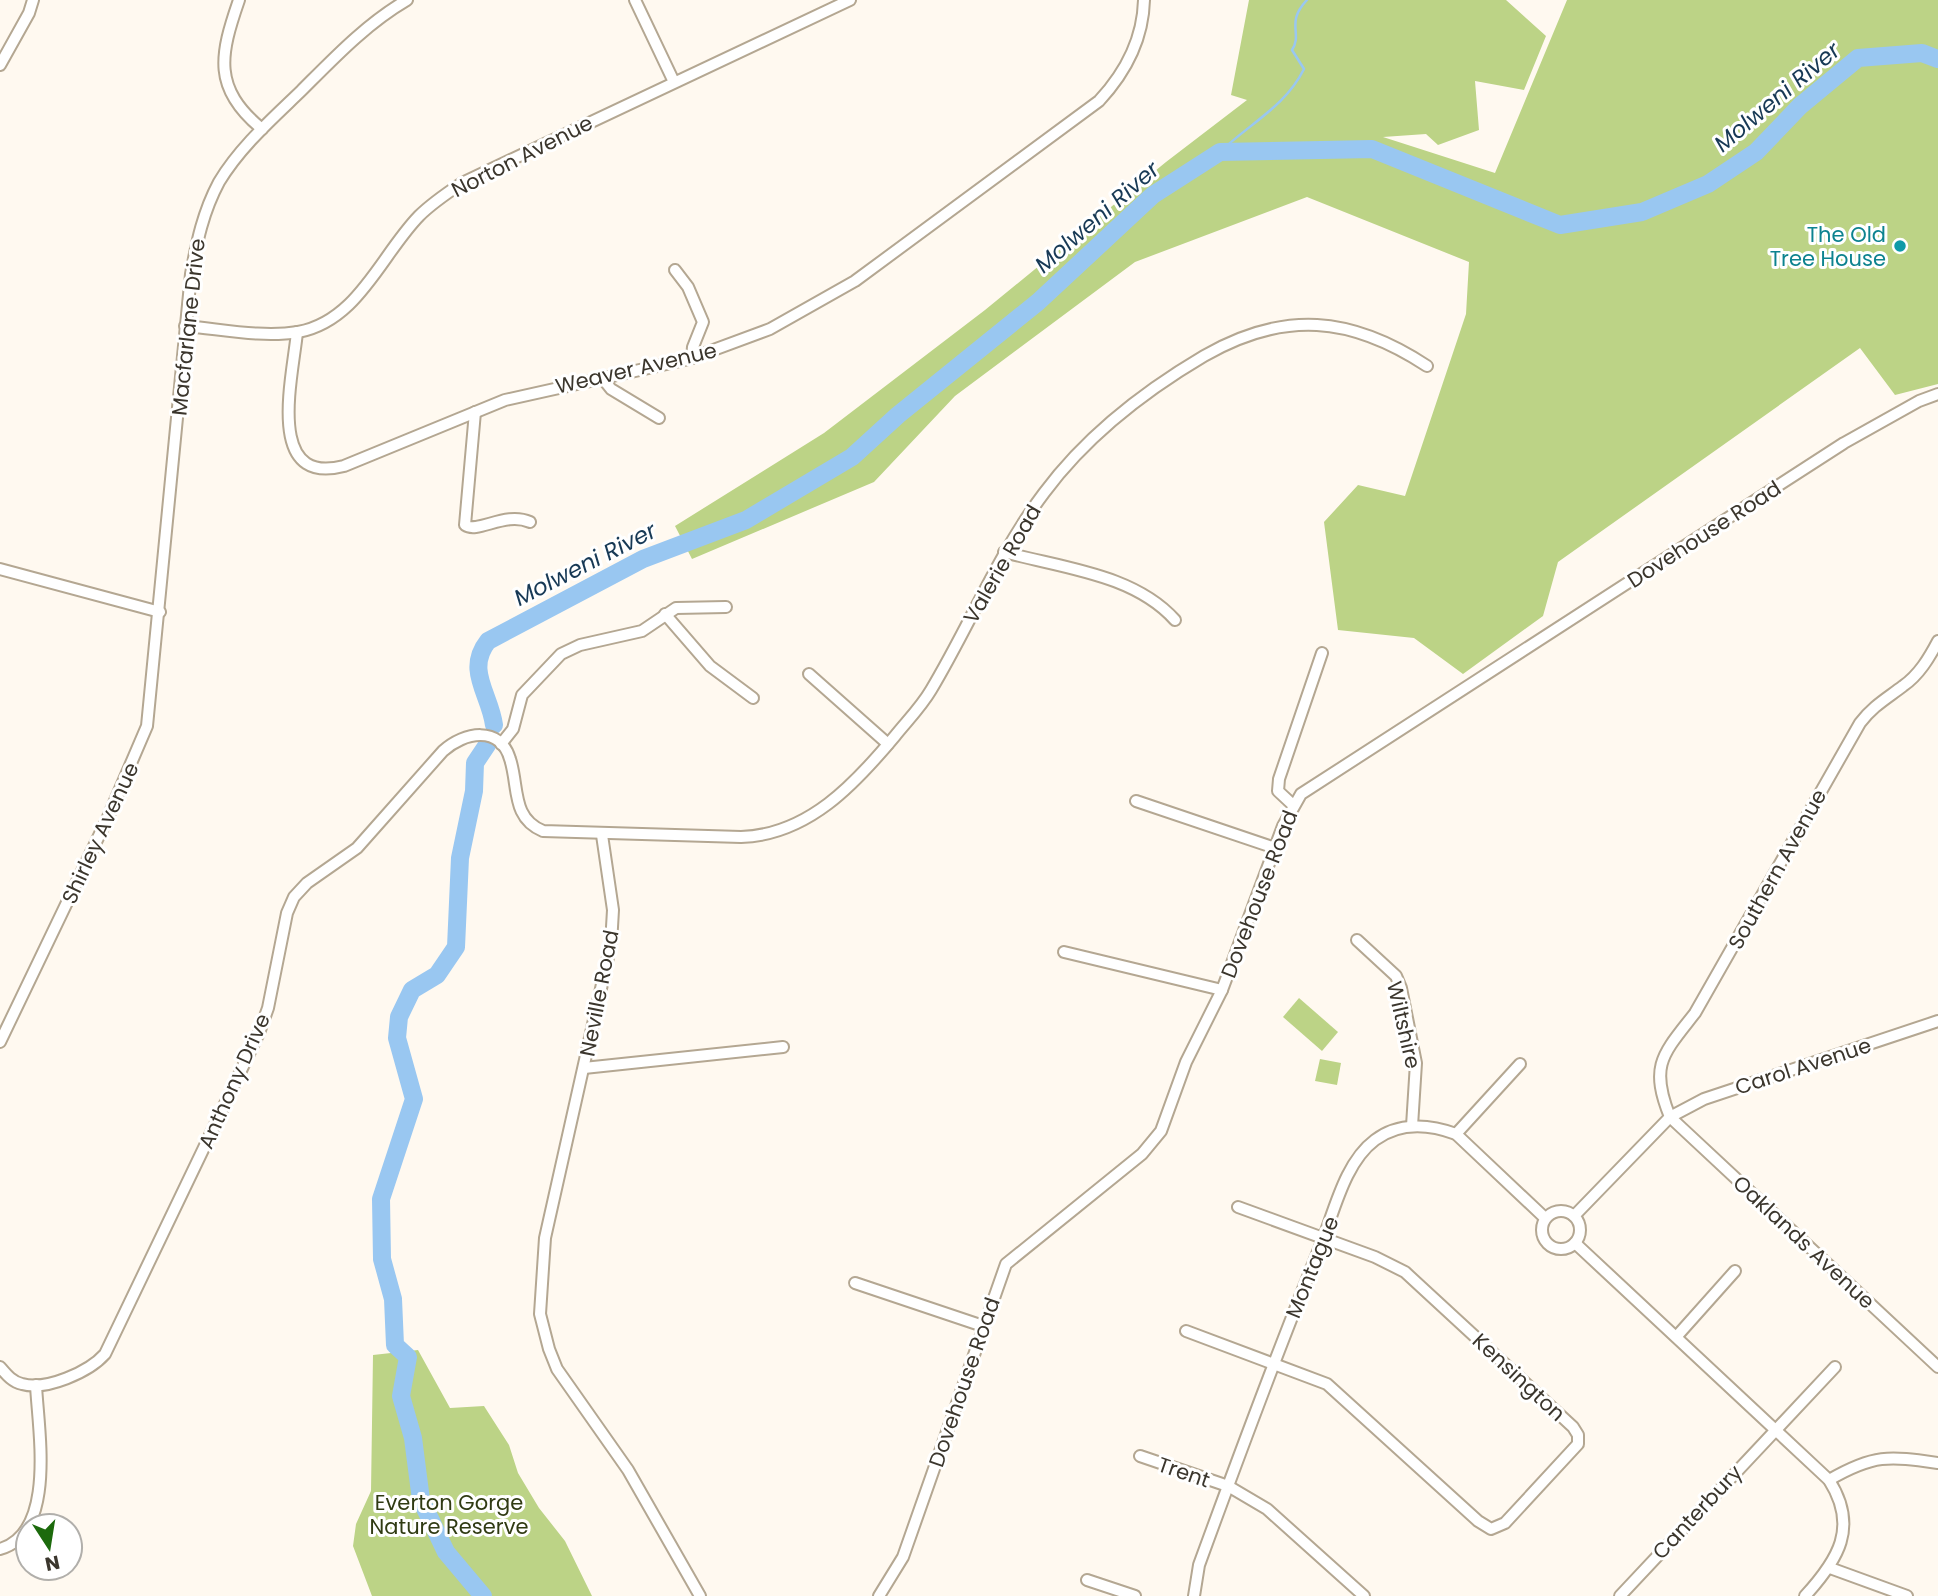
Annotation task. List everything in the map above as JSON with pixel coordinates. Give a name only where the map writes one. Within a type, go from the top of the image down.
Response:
[{"type":"street","points":[[0,65],[29,13],[33,0]]},
{"type":"street","points":[[239,0],[223,47],[226,83],[239,106],[262,129]]},
{"type":"street","name":"Macfarlane Drive","points":[[160,612],[185,326],[198,230],[208,204],[236,156],[262,129],[365,29],[407,0]]},
{"type":"street","points":[[635,0],[674,82]]},
{"type":"street","name":"Norton Avenue","points":[[185,326],[277,333],[297,332],[323,323],[351,303],[393,246],[439,198],[481,173],[850,0]]},
{"type":"street","name":"Weaver Avenue","points":[[297,332],[289,433],[294,452],[309,466],[329,470],[533,392],[692,358],[770,328],[855,281],[1099,101],[1113,86],[1134,52],[1144,0]]},
{"type":"street","points":[[675,270],[688,287],[703,322],[693,347],[692,358]]},
{"type":"street","name":"Valerie Road","points":[[602,835],[769,835],[839,797],[859,780],[930,692],[1004,552],[1052,483],[1106,426],[1169,378],[1247,335],[1294,324],[1335,325],[1371,335],[1427,366]]},
{"type":"street","points":[[603,379],[611,388],[659,418]]},
{"type":"street","name":"Dovehouse Road","points":[[879,1596],[899,1567],[1009,1260],[1138,1158],[1158,1137],[1186,1062],[1222,990],[1293,805],[1311,785],[1843,443],[1919,401],[1938,394]]},
{"type":"street","points":[[475,412],[465,525],[471,529],[510,517],[530,523]]},
{"type":"street","points":[[1004,552],[1132,587],[1154,599],[1175,621]]},
{"type":"street","points":[[0,569],[160,612]]},
{"type":"street","points":[[602,835],[552,834],[531,824],[519,808],[510,760],[501,744],[513,729],[522,695],[561,654],[580,645],[642,631],[681,606],[726,607]]},
{"type":"street","name":"Shirley Avenue","points":[[0,1042],[142,743],[147,726],[160,612]]},
{"type":"street","points":[[665,614],[717,673],[753,698]]},
{"type":"street","name":"Southern Avenue","points":[[1670,1117],[1658,1076],[1664,1052],[1695,1013],[1860,723],[1881,699],[1903,686],[1918,672],[1938,641]]},
{"type":"street","points":[[1293,805],[1280,793],[1278,783],[1322,653]]},
{"type":"street","points":[[809,674],[888,744]]},
{"type":"street","name":"Anthony Drive","points":[[36,1385],[87,1368],[99,1360],[111,1346],[263,1021],[287,913],[294,897],[307,883],[357,848],[458,739],[475,734],[488,736],[501,744]]},
{"type":"street","points":[[1136,801],[1275,848]]},
{"type":"street","name":"Neville Road","points":[[583,1068],[613,928],[602,835]]},
{"type":"street","name":"Wiltshire","points":[[1357,940],[1386,964],[1398,980],[1416,1063],[1412,1126]]},
{"type":"street","points":[[1064,952],[1222,990]]},
{"type":"street","name":"Carol Avenue","points":[[1574,1216],[1670,1117],[1704,1099],[1938,1021]]},
{"type":"street","points":[[700,1596],[628,1470],[563,1378],[544,1335],[540,1300],[545,1238],[583,1068],[783,1047]]},
{"type":"street","points":[[1520,1064],[1456,1134],[1545,1218]]},
{"type":"street","name":"Oaklands Avenue","points":[[1670,1117],[1938,1367]]},
{"type":"street","name":"Montague","points":[[1194,1596],[1199,1565],[1272,1362],[1360,1155],[1383,1135],[1412,1126],[1437,1128],[1456,1134]]},
{"type":"street","points":[[1238,1208],[1324,1238]]},
{"type":"street","points":[[1562,1210],[1574,1216],[1580,1232],[1575,1243],[1557,1249],[1546,1242],[1541,1231],[1545,1218],[1562,1210]]},
{"type":"street","name":"Kensington","points":[[1272,1362],[1318,1380],[1345,1398],[1478,1521],[1491,1529],[1505,1523],[1578,1444],[1578,1435],[1573,1427],[1415,1280],[1390,1263],[1324,1238]]},
{"type":"street","points":[[1575,1243],[1829,1480],[1842,1506],[1844,1530],[1830,1568],[1805,1596]]},
{"type":"street","points":[[1676,1336],[1735,1271]]},
{"type":"street","points":[[855,1283],[984,1326]]},
{"type":"street","points":[[1186,1331],[1272,1362]]},
{"type":"street","points":[[0,1367],[21,1384],[36,1385],[41,1462],[37,1497],[24,1534],[14,1544],[0,1549]]},
{"type":"street","name":"Canterbury","points":[[1620,1596],[1835,1367]]},
{"type":"street","name":"Trent","points":[[1140,1457],[1228,1486],[1267,1508],[1364,1596]]},
{"type":"street","points":[[1829,1480],[1875,1458],[1897,1457],[1938,1463]]},
{"type":"street","points":[[1830,1568],[1907,1596]]},
{"type":"street","points":[[1087,1580],[1135,1596]]},
{"type":"green space","points":[[1249,0],[1506,0],[1546,36],[1524,90],[1475,81],[1479,130],[1438,145],[1426,134],[1383,137],[1495,173],[1567,0],[1938,0],[1938,384],[1895,395],[1860,348],[1558,562],[1543,616],[1463,674],[1414,638],[1338,630],[1324,522],[1358,485],[1405,496],[1466,314],[1469,262],[1307,197],[1135,262],[955,396],[874,482],[692,559],[675,526],[824,433],[985,310],[1166,162],[1247,100],[1231,95]]},
{"type":"green space","points":[[1299,998],[1338,1032],[1322,1051],[1283,1017]]},
{"type":"green space","points":[[1320,1059],[1341,1063],[1337,1085],[1315,1081]]},
{"type":"green space","name":"Everton Gorge Nature Reserve","points":[[418,1350],[450,1408],[484,1406],[509,1445],[518,1473],[539,1508],[565,1541],[592,1596],[372,1596],[353,1546],[356,1524],[371,1491],[373,1355]]},
{"type":"waterway","points":[[1220,152],[1277,104],[1304,69],[1292,50],[1296,38],[1295,21],[1300,8],[1307,0]]},
{"type":"waterway","name":"Molweni River","points":[[494,725],[479,672],[481,652],[488,641],[643,559],[746,520],[852,457],[898,415],[1038,302],[1153,195],[1220,152],[1372,149],[1560,225],[1642,212],[1708,184],[1756,152],[1800,106],[1858,58],[1922,53],[1938,59]]},
{"type":"waterway","name":"Molweni River","points":[[483,1596],[446,1552],[421,1500],[413,1438],[401,1396],[408,1357],[395,1345],[393,1299],[382,1259],[381,1199],[414,1099],[397,1038],[399,1017],[412,990],[437,975],[456,947],[460,858],[474,791],[475,763],[487,745]]},
{"type":"place","name":"The Old Tree House","points":[[1900,246]]}]
